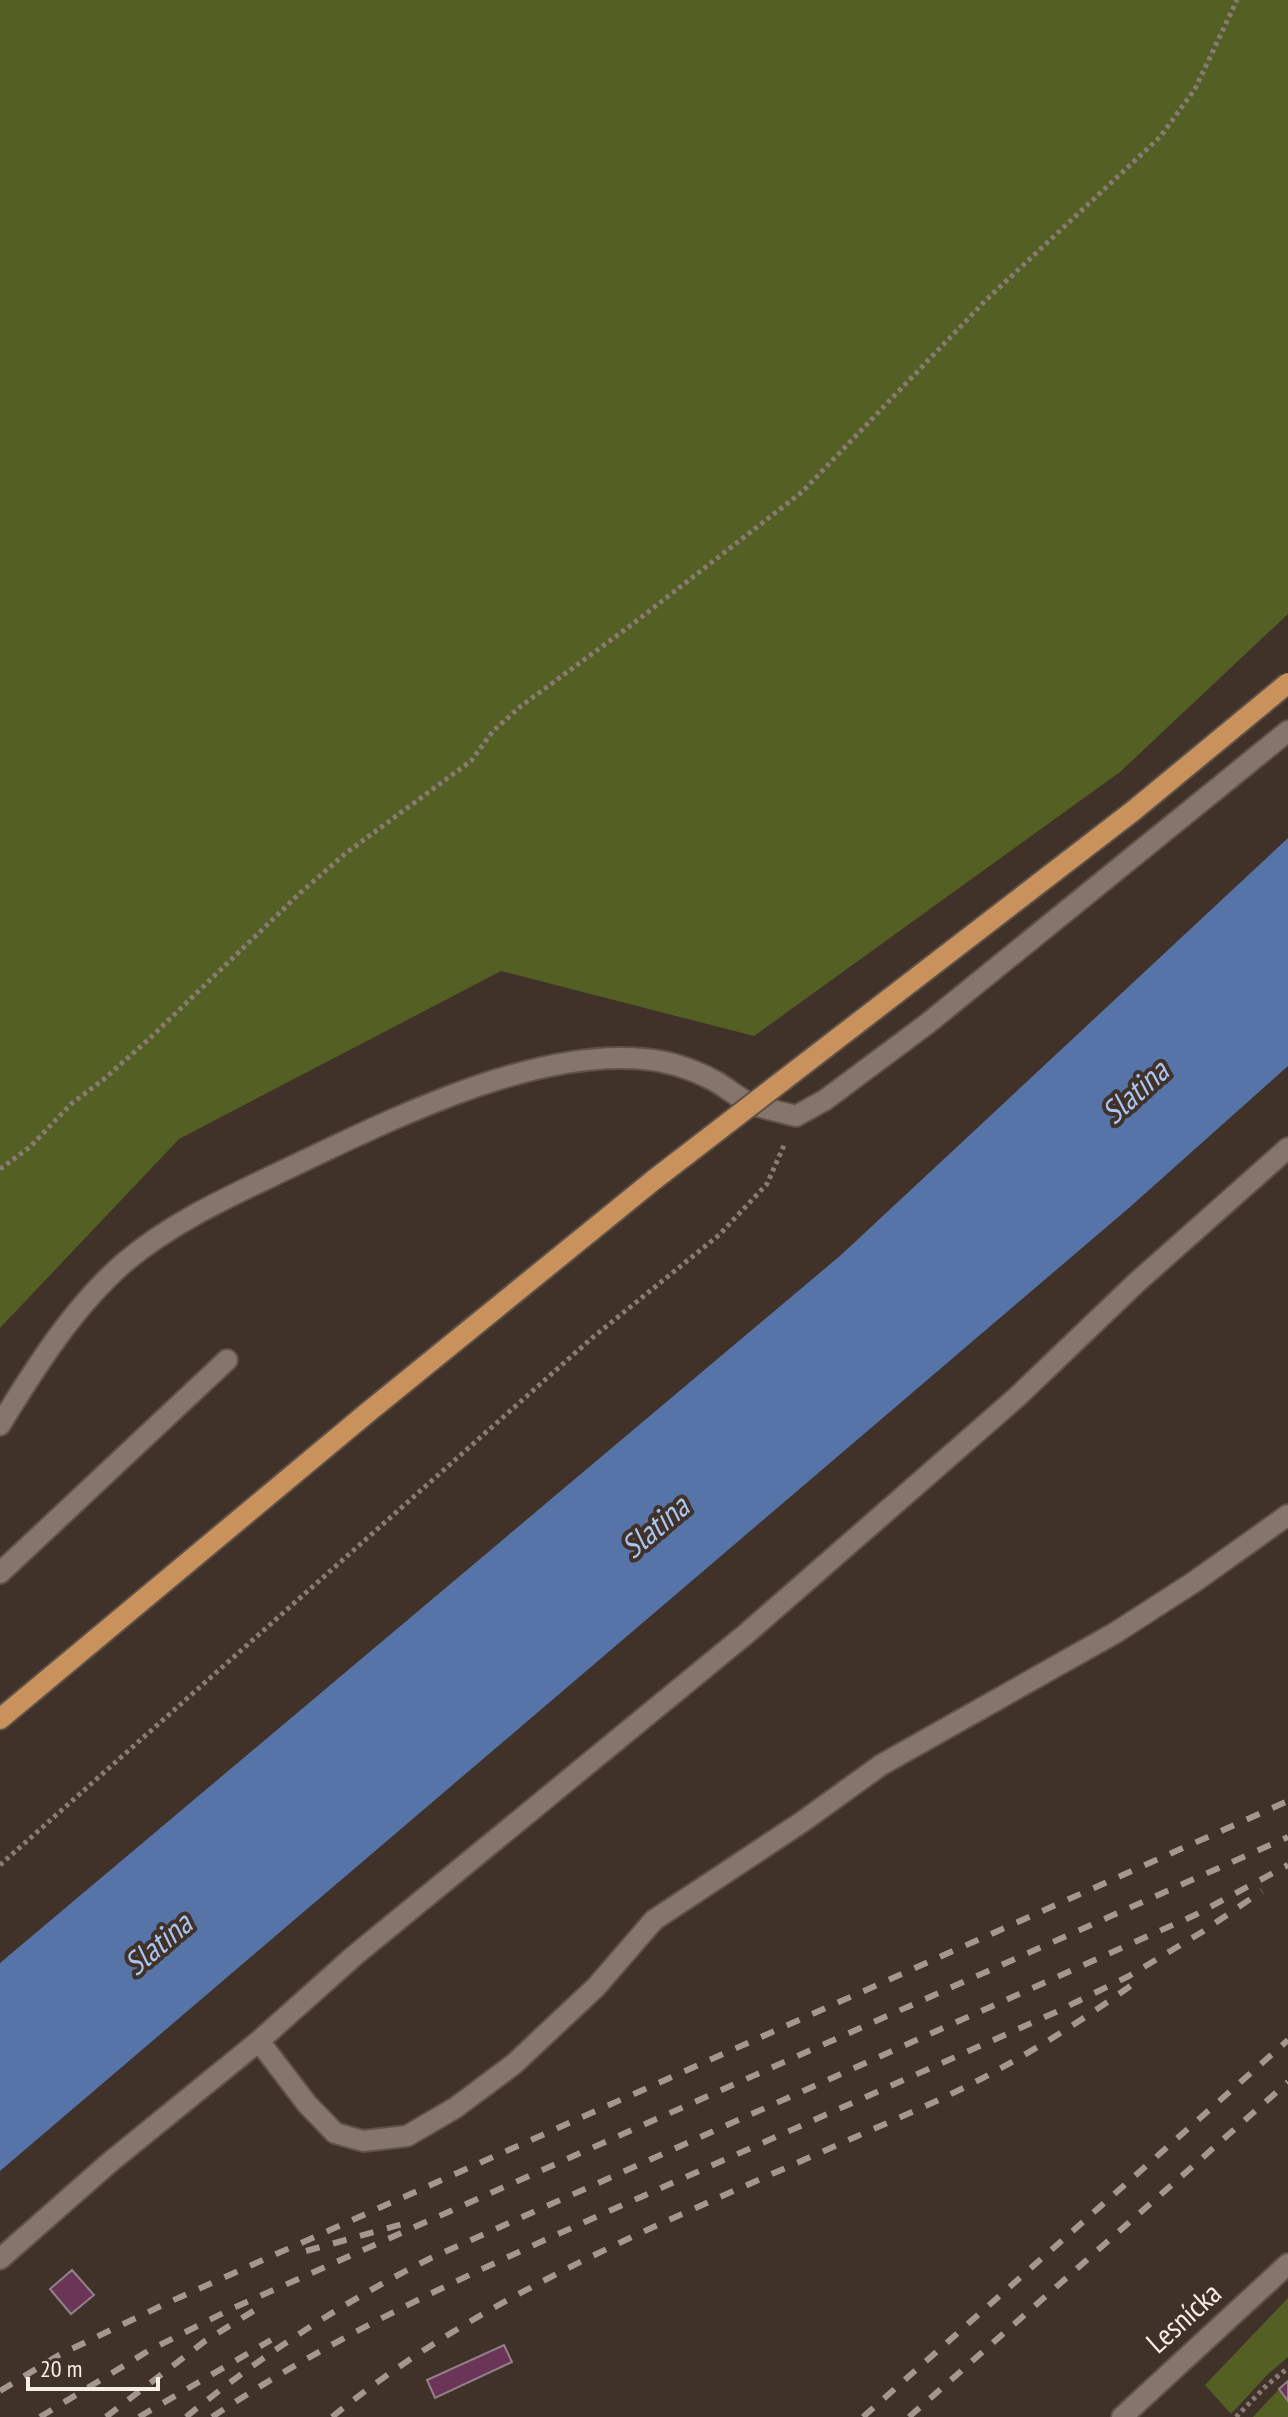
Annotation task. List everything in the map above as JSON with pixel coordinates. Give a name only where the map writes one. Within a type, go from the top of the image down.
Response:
[{"type":"main road","points":[[0,1719],[367,1413],[655,1179],[1109,830],[1288,683]]},
{"type":"street","points":[[0,1425],[88,1299],[147,1245],[226,1198],[423,1108],[551,1066],[604,1059],[644,1059],[679,1066],[713,1080],[749,1103],[796,1116],[825,1100],[927,1024],[1288,731]]},
{"type":"street","points":[[0,2259],[109,2163],[259,2041],[354,1956],[746,1634],[1017,1397],[1136,1283],[1288,1148]]},
{"type":"street","points":[[0,1573],[227,1360]]},
{"type":"street","points":[[259,2041],[307,2104],[335,2133],[363,2141],[407,2136],[455,2108],[514,2064],[596,1987],[654,1920],[802,1822],[881,1765],[1115,1633],[1288,1515]]},
{"type":"street","name":"Lesnícka","points":[[1122,2417],[1288,2264]]},
{"type":"path","points":[[0,1169],[30,1147],[71,1104],[149,1039],[300,893],[346,853],[471,761],[493,731],[521,706],[802,492],[987,299],[1160,137],[1195,89],[1237,0]]},
{"type":"path","points":[[0,1865],[592,1338],[719,1235],[767,1184],[796,1116]]},
{"type":"path","points":[[1236,2417],[1288,2368]]},
{"type":"green space","points":[[0,0],[1288,0],[1288,614],[1120,772],[754,1036],[501,971],[179,1139],[0,1328]]},
{"type":"green space","points":[[1288,2298],[1288,2357],[1231,2414],[1205,2385]]},
{"type":"green space","points":[[1279,2389],[1288,2401],[1288,2417],[1253,2417]]},
{"type":"water","name":"Slatina","points":[[1288,838],[1288,1066],[1130,1207],[0,2171],[0,1963],[841,1255]]},
{"type":"building","points":[[72,2270],[94,2295],[71,2314],[50,2289]]},
{"type":"building","points":[[504,2345],[512,2362],[435,2398],[427,2380]]},
{"type":"building","points":[[1288,2381],[1288,2401],[1279,2389]]},
{"type":"railway","points":[[0,2391],[59,2355],[167,2303],[1288,1801]]},
{"type":"railway","points":[[40,2417],[148,2351],[231,2309],[1288,1837]]},
{"type":"railway","points":[[186,2417],[304,2331],[431,2258],[1195,1915],[1288,1865]]},
{"type":"railway","points":[[212,2417],[312,2356],[414,2302],[625,2204],[1056,2012],[1129,1976],[1262,1891]]},
{"type":"railway","points":[[332,2417],[390,2373],[514,2297],[644,2231],[974,2083],[1047,2041],[1136,1982]]},
{"type":"railway","points":[[863,2417],[1288,2040]]},
{"type":"railway","points":[[909,2417],[1288,2082]]},
{"type":"railway","points":[[306,2251],[403,2224]]},
{"type":"railway","points":[[106,2417],[205,2341],[263,2305]]},
{"type":"railway","points":[[139,2417],[271,2340]]}]
